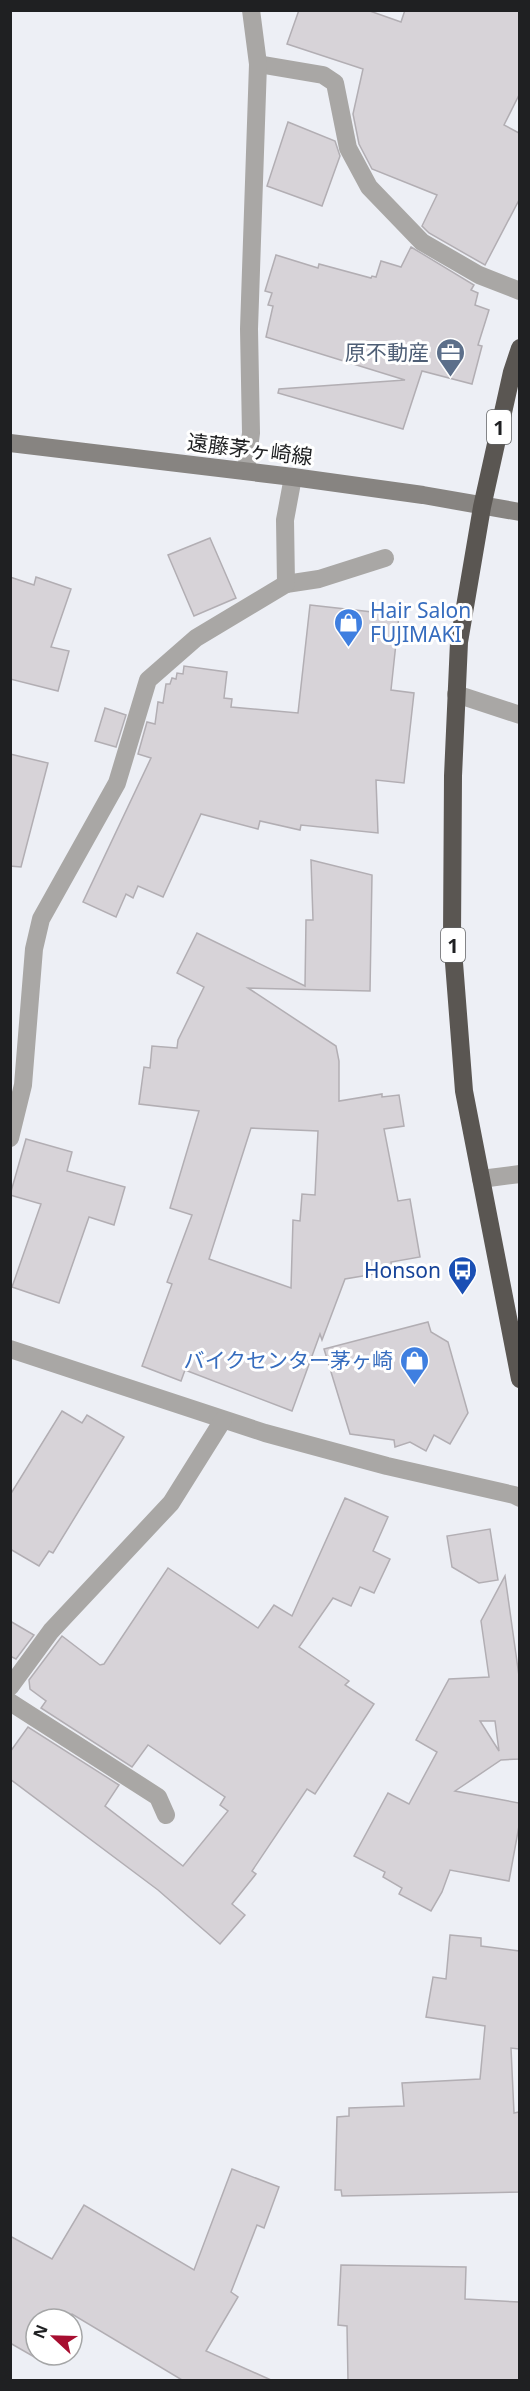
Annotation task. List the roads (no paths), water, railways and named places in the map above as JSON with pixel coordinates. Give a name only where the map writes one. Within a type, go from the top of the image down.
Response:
[{"type":"highway","name":"1","points":[[519,348],[482,507],[459,642],[453,776],[452,937],[464,1091],[519,1379]]},
{"type":"main road","name":"遠藤茅ヶ崎線","points":[[10,443],[293,477],[423,495],[519,512]]},
{"type":"street","points":[[246,471],[251,433],[249,328],[258,64],[251,10]]},
{"type":"street","points":[[258,64],[323,75],[335,83],[348,148],[369,187],[422,242],[478,275],[519,291]]},
{"type":"street","points":[[286,584],[285,520],[293,477]]},
{"type":"street","points":[[12,1127],[23,1085],[34,949],[41,919],[117,783],[148,680],[196,638],[286,584],[319,579],[385,558]]},
{"type":"street","points":[[456,694],[519,716]]},
{"type":"street","points":[[481,1179],[519,1174]]},
{"type":"street","points":[[10,1349],[223,1420],[387,1466],[519,1498]]},
{"type":"street","points":[[10,1688],[51,1632],[171,1503],[223,1420]]},
{"type":"street","points":[[10,1702],[158,1797],[166,1815]]},
{"type":"place","name":"原不動産","points":[[450,378]]},
{"type":"place","name":"Hair Salon FUJIMAKI","points":[[349,648]]},
{"type":"place","name":"Honson","points":[[462,1296]]},
{"type":"place","name":"バイクセンター茅ヶ崎","points":[[414,1386]]}]
